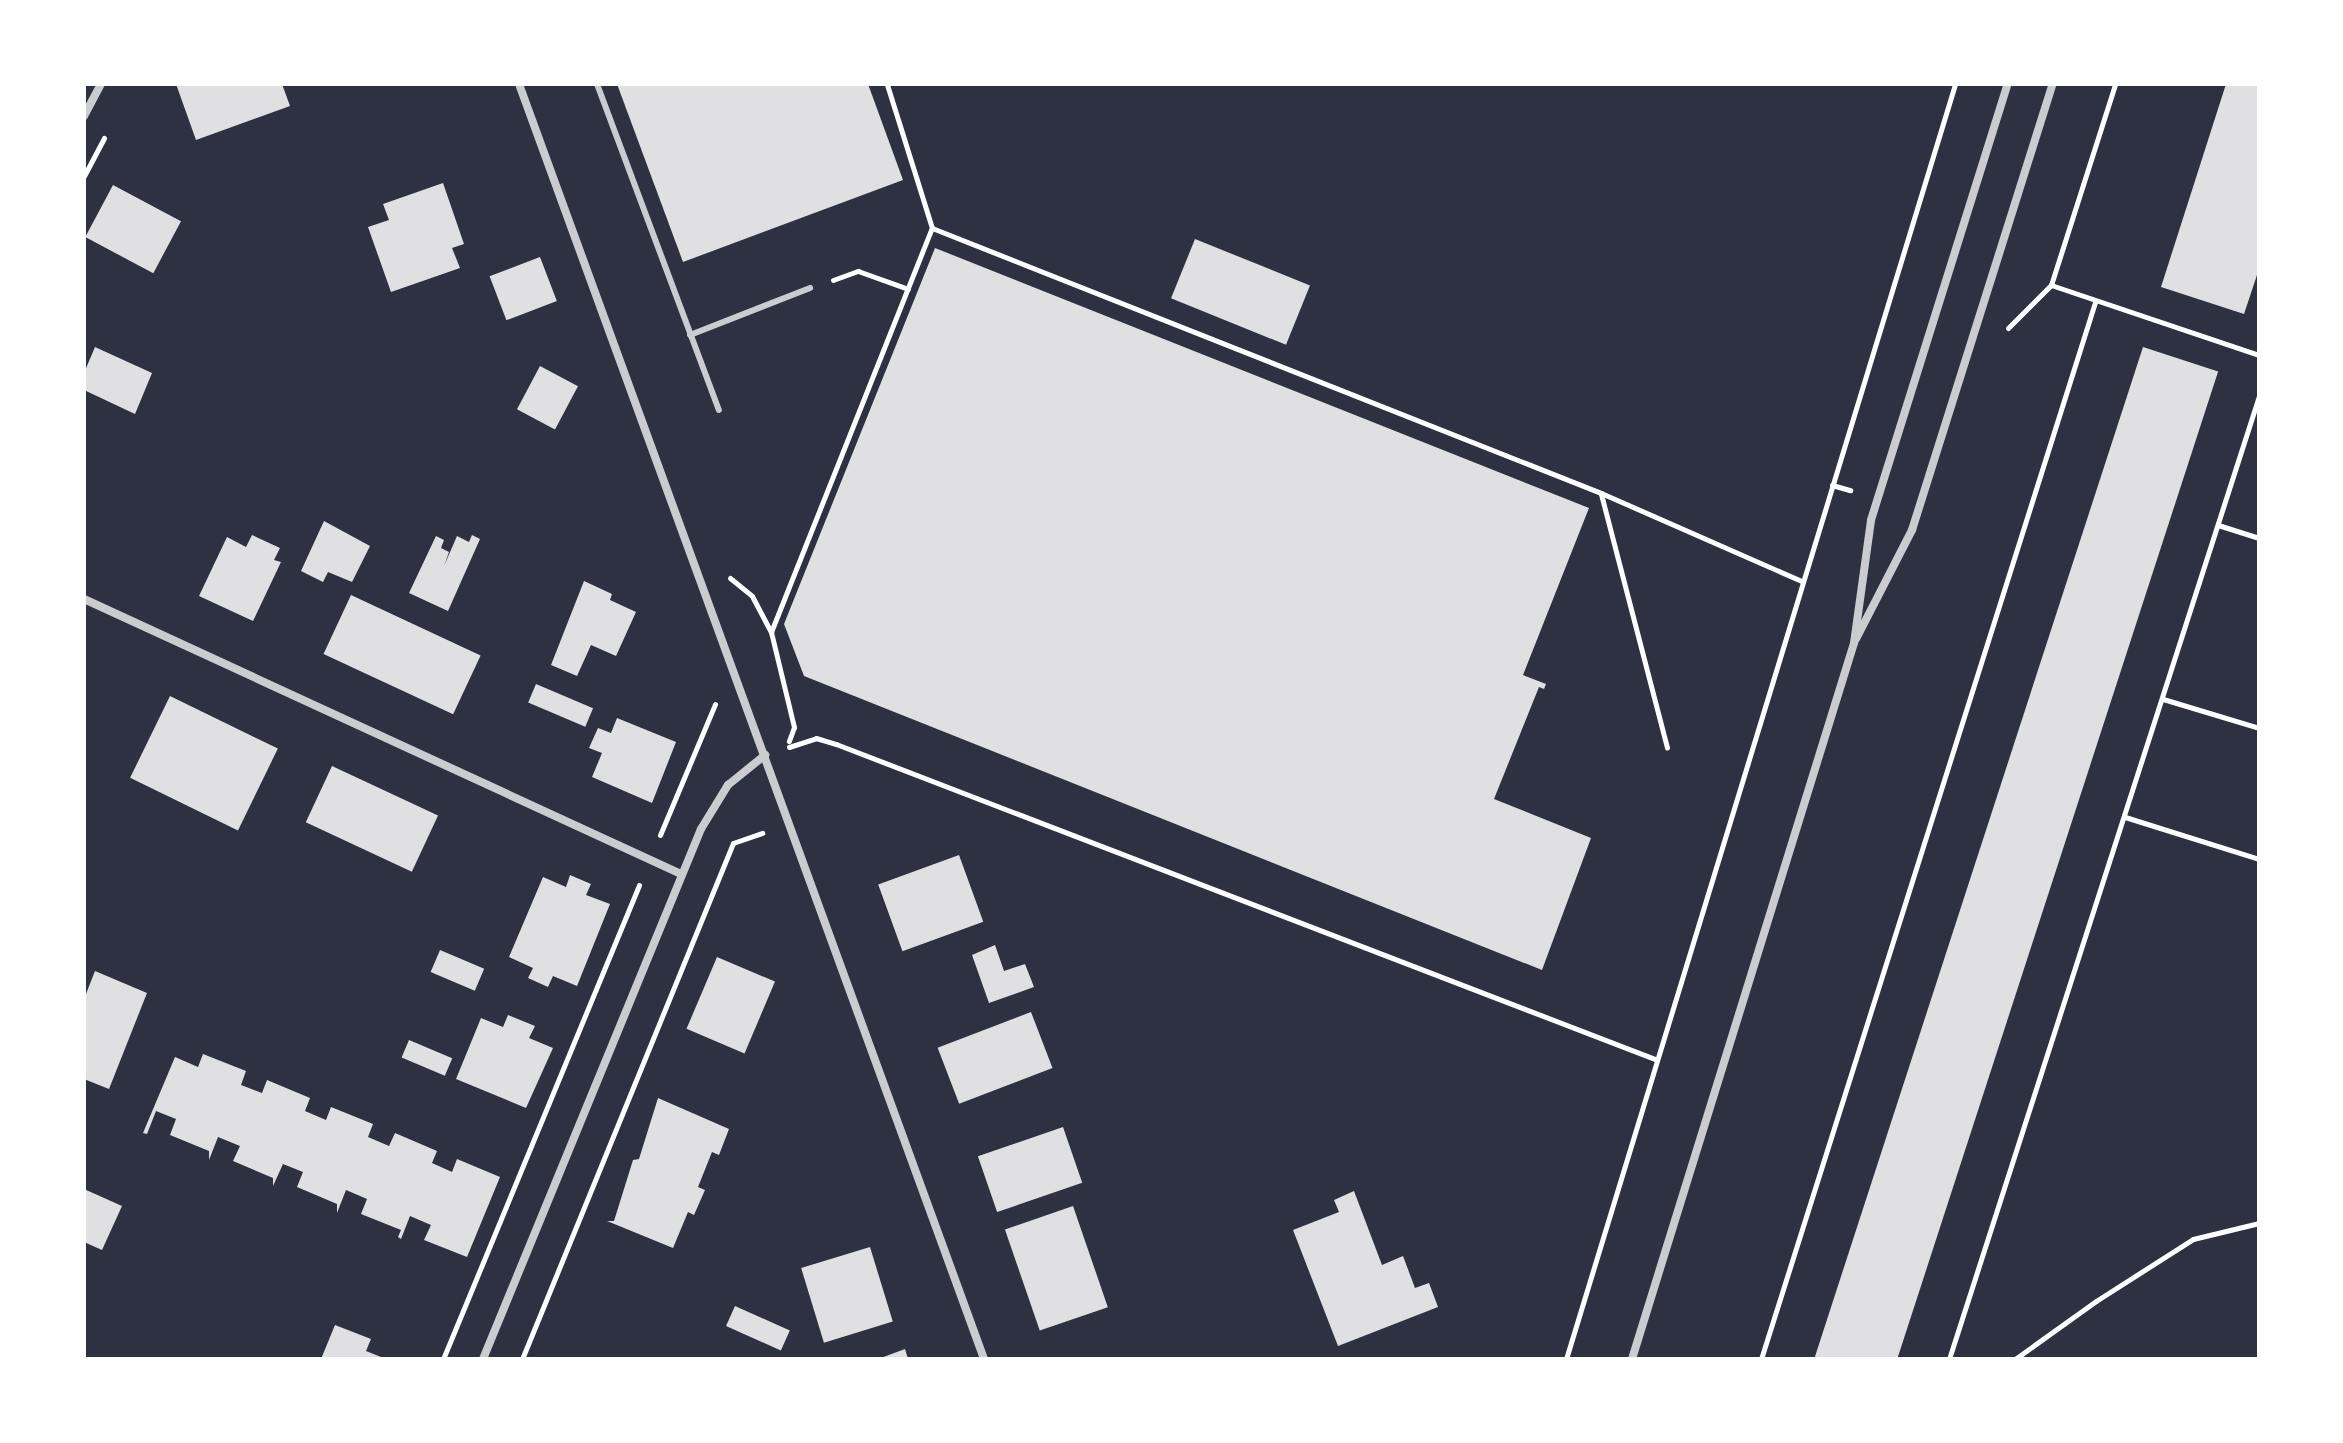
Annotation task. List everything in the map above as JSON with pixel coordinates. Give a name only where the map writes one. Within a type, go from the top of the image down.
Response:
[{"type":"street","points":[[84,116],[101,84]]},
{"type":"street","points":[[519,84],[984,1359]]},
{"type":"street","points":[[1632,1359],[1854,643],[1871,520],[2008,84]]},
{"type":"street","points":[[1854,643],[1912,530],[2053,84]]},
{"type":"street","points":[[84,599],[681,874]]},
{"type":"street","points":[[483,1359],[701,829],[728,785],[765,755]]},
{"type":"lane","points":[[597,84],[719,410]]},
{"type":"lane","points":[[690,335],[810,288]]},
{"type":"path","points":[[786,748],[794,727],[771,632],[932,228],[887,84]]},
{"type":"path","points":[[891,94],[895,84]]},
{"type":"path","points":[[1566,1359],[1655,1059],[1801,581],[1883,328],[1955,84]]},
{"type":"path","points":[[2008,328],[2051,285],[2115,84]]},
{"type":"path","points":[[932,228],[1601,493],[1801,581]]},
{"type":"path","points":[[810,288],[858,271],[908,289]]},
{"type":"path","points":[[2051,285],[2259,355]]},
{"type":"path","points":[[1761,1359],[2095,302]]},
{"type":"path","points":[[1949,1359],[2259,396]]},
{"type":"path","points":[[1601,493],[1667,748]]},
{"type":"path","points":[[2218,525],[2259,538]]},
{"type":"path","points":[[2163,699],[2259,728]]},
{"type":"path","points":[[443,1359],[716,703]]},
{"type":"path","points":[[765,755],[816,738],[836,744],[1655,1059]]},
{"type":"path","points":[[2125,817],[2259,859]]},
{"type":"path","points":[[522,1359],[733,843],[762,833]]},
{"type":"path","points":[[2015,1359],[2096,1301],[2193,1239],[2259,1223]]},
{"type":"building","points":[[176,84],[282,84],[290,106],[196,140]]},
{"type":"building","points":[[617,84],[868,84],[903,180],[683,262]]},
{"type":"building","points":[[2226,84],[2259,84],[2259,269],[2244,314],[2161,287]]},
{"type":"building","points":[[443,183],[464,244],[452,248],[460,268],[391,292],[368,227],[389,220],[383,204]]},
{"type":"building","points":[[113,185],[181,221],[153,273],[85,237]]},
{"type":"building","points":[[1195,239],[1310,285],[1286,345],[1171,298]]},
{"type":"building","points":[[935,248],[1589,508],[1523,675],[1546,684],[1544,689],[1539,687],[1494,799],[1591,838],[1542,970],[804,676],[784,624]]},
{"type":"building","points":[[540,257],[557,301],[506,320],[490,276]]},
{"type":"building","points":[[95,347],[152,373],[135,414],[84,390],[84,373]]},
{"type":"building","points":[[2143,347],[2218,371],[1897,1359],[1814,1359]]},
{"type":"building","points":[[540,366],[578,386],[555,429],[517,409]]},
{"type":"building","points":[[324,521],[370,546],[352,582],[328,572],[323,582],[301,571]]},
{"type":"building","points":[[252,535],[280,548],[274,560],[281,562],[253,621],[199,596],[227,537],[246,547]]},
{"type":"building","points":[[472,535],[480,539],[448,611],[409,593],[436,536],[444,540],[441,548],[449,552],[444,566],[457,536],[469,542]]},
{"type":"building","points":[[584,581],[612,594],[610,600],[636,612],[616,656],[591,645],[577,676],[551,665]]},
{"type":"building","points":[[351,595],[481,655],[453,714],[324,654]]},
{"type":"building","points":[[536,684],[593,708],[585,727],[528,702]]},
{"type":"building","points":[[170,696],[278,749],[238,830],[130,778]]},
{"type":"building","points":[[617,718],[676,742],[652,803],[592,777],[602,753],[589,748],[598,728],[611,733]]},
{"type":"building","points":[[332,766],[438,815],[412,872],[306,822]]},
{"type":"building","points":[[959,855],[983,922],[902,951],[878,884]]},
{"type":"building","points":[[570,875],[591,884],[586,895],[610,904],[577,986],[553,976],[548,987],[528,978],[533,968],[509,957],[543,877],[566,887]]},
{"type":"building","points":[[995,945],[1004,971],[1025,964],[1034,987],[989,1003],[972,955]]},
{"type":"building","points":[[440,950],[484,969],[475,991],[431,972]]},
{"type":"building","points":[[717,957],[775,982],[745,1053],[687,1029]]},
{"type":"building","points":[[95,971],[147,993],[109,1089],[84,1079],[84,999]]},
{"type":"building","points":[[1031,1012],[1053,1068],[959,1104],[938,1048]]},
{"type":"building","points":[[508,1015],[535,1026],[529,1038],[553,1048],[526,1108],[456,1079],[481,1018],[503,1027]]},
{"type":"building","points":[[409,1040],[452,1058],[445,1076],[402,1057]]},
{"type":"building","points":[[203,1054],[246,1071],[241,1085],[262,1093],[267,1080],[310,1098],[305,1111],[326,1120],[331,1107],[373,1124],[368,1137],[389,1146],[395,1133],[437,1151],[432,1163],[452,1172],[457,1159],[500,1177],[467,1257],[424,1240],[431,1225],[410,1216],[401,1239],[398,1237],[401,1230],[361,1214],[367,1199],[346,1190],[337,1213],[337,1204],[297,1187],[303,1172],[283,1164],[273,1186],[273,1178],[233,1161],[240,1146],[218,1137],[209,1160],[209,1151],[170,1135],[176,1119],[156,1111],[147,1134],[143,1133],[175,1057],[198,1067]]},
{"type":"building","points":[[658,1098],[729,1129],[719,1155],[712,1152],[698,1187],[705,1190],[694,1215],[688,1212],[673,1248],[607,1221],[614,1221],[633,1160],[639,1159]]},
{"type":"building","points":[[1063,1127],[1082,1183],[997,1212],[978,1156]]},
{"type":"building","points":[[84,1189],[122,1206],[102,1250],[84,1242]]},
{"type":"building","points":[[1354,1191],[1382,1265],[1403,1256],[1415,1288],[1429,1283],[1438,1307],[1338,1346],[1293,1230],[1339,1212],[1334,1200]]},
{"type":"building","points":[[1073,1206],[1108,1307],[1040,1331],[1005,1229]]},
{"type":"building","points":[[870,1247],[893,1322],[824,1343],[801,1268]]},
{"type":"building","points":[[735,1306],[790,1330],[781,1351],[726,1326]]},
{"type":"building","points":[[335,1325],[371,1339],[366,1351],[386,1359],[321,1359]]},
{"type":"building","points":[[905,1349],[908,1359],[878,1359]]}]
